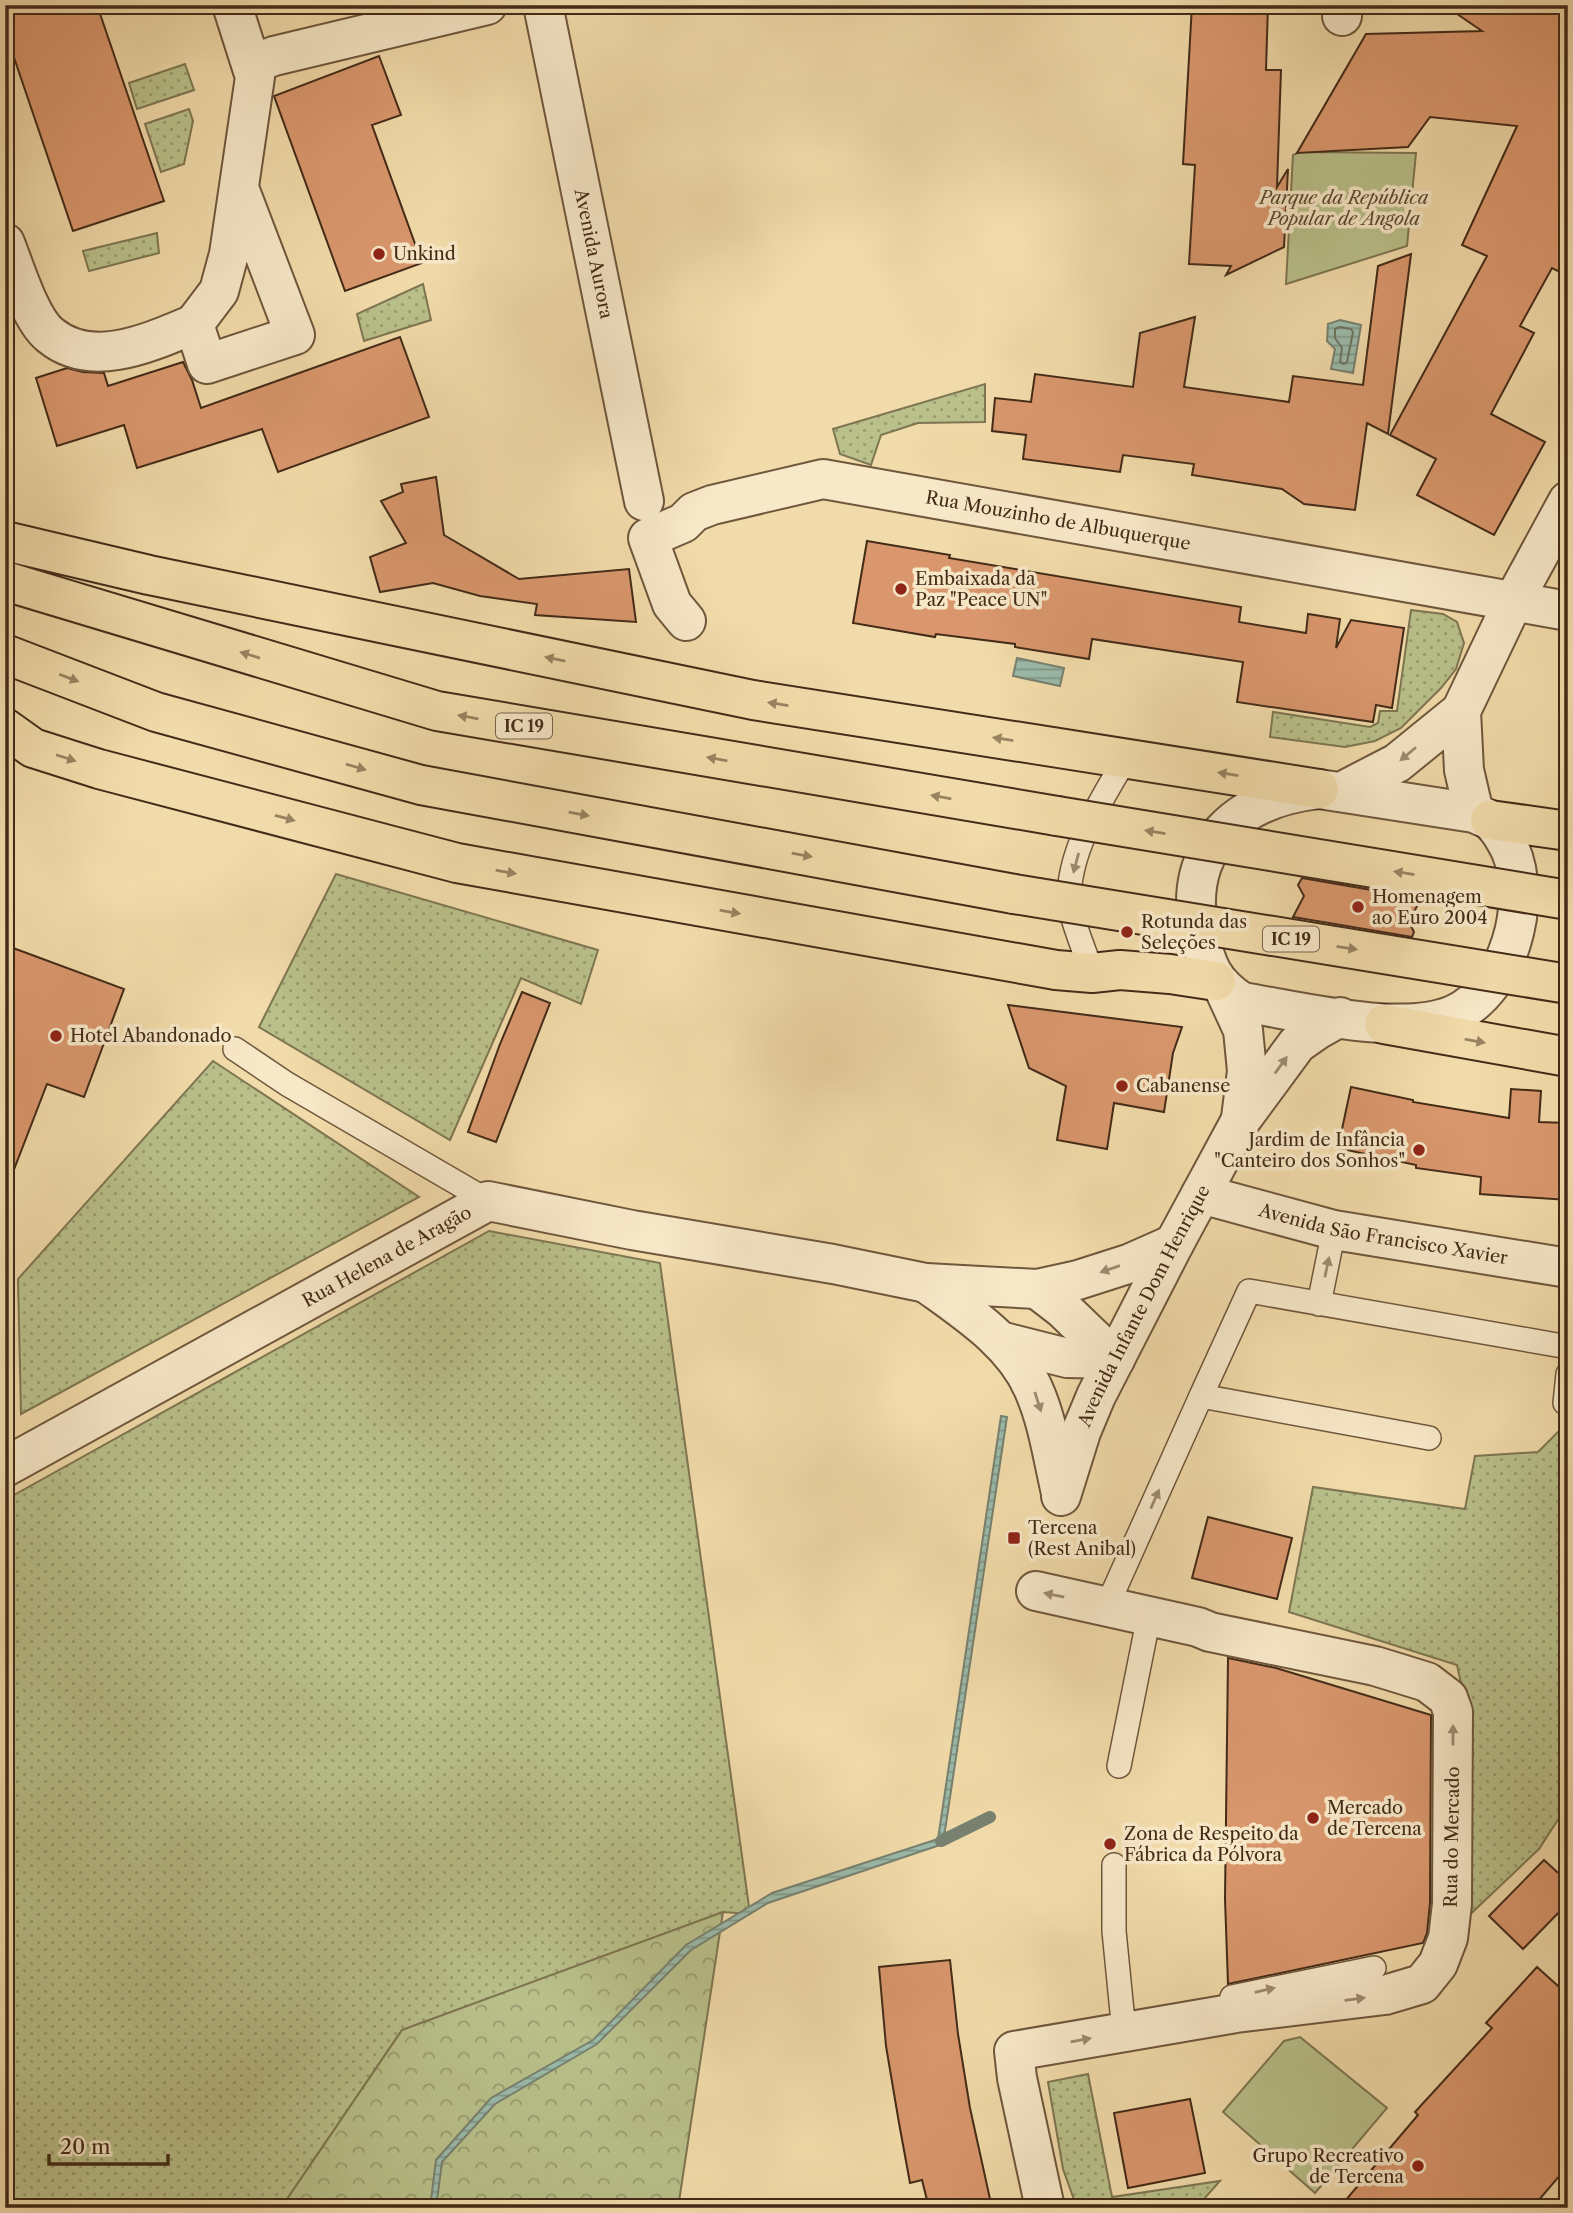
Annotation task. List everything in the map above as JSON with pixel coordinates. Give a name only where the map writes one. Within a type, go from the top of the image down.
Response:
[{"type":"highway","points":[[5,541],[149,575],[753,700],[1330,790]]},
{"type":"highway","name":"IC 19","points":[[5,581],[437,711],[1568,900]]},
{"type":"highway","name":"IC 19","points":[[5,654],[156,712],[421,785],[1014,894],[1568,984]]},
{"type":"highway","points":[[5,728],[33,748],[99,769],[457,863],[1056,970],[1092,974],[1120,970],[1170,974],[1220,986]]},
{"type":"highway","points":[[1482,817],[1568,831]]},
{"type":"highway","points":[[1384,1024],[1568,1056]]},
{"type":"street","points":[[5,243],[28,303],[49,335],[78,351],[117,351],[156,340],[194,324],[219,291],[229,254],[256,77],[232,5]]},
{"type":"street","points":[[253,64],[274,56],[487,5]]},
{"type":"street","name":"Avenida Aurora","points":[[543,5],[644,501]]},
{"type":"street","points":[[194,324],[207,364],[295,335],[239,188]]},
{"type":"street","name":"Rua Mouzinho de Albuquerque","points":[[686,621],[672,604],[648,538],[683,523],[694,512],[712,505],[823,479],[1568,611]]},
{"type":"street","points":[[1330,790],[1397,763],[1461,711],[1513,602],[1568,501]]},
{"type":"street","points":[[1461,711],[1464,770],[1482,817],[1505,837],[1516,863],[1520,900],[1514,934],[1505,961],[1489,986],[1472,1005],[1451,1016],[1416,1024],[1384,1024],[1242,1002],[1220,986],[1203,953],[1197,921],[1196,888],[1203,863],[1216,840],[1234,820],[1261,803],[1292,792],[1330,790],[1482,817]]},
{"type":"street","name":"Avenida Infante Dom Henrique","points":[[1220,986],[1243,1030],[1248,1071],[1241,1120]]},
{"type":"street","name":"Avenida Infante Dom Henrique","points":[[1061,1496],[1081,1432],[1115,1359],[1241,1120],[1297,1044],[1340,1017]]},
{"type":"street","name":"Avenida São Francisco Xavier","points":[[1201,1194],[1334,1230],[1568,1268]]},
{"type":"street","name":"Rua Helena de Aragão","points":[[5,1467],[488,1201],[926,1283],[1037,1289],[1078,1280],[1131,1263],[1174,1244]]},
{"type":"street","name":"Rua Helena de Aragão","points":[[926,1283],[1000,1341],[1021,1365],[1034,1389],[1061,1496]]},
{"type":"street","points":[[1037,1289],[1063,1309],[1115,1359]]},
{"type":"street","name":"Rua Helena de Aragão","points":[[1000,1341],[1067,1359],[1115,1359]]},
{"type":"street","name":"Rua do Mercado","points":[[1036,1591],[1210,1632],[1374,1666],[1427,1682],[1448,1698],[1453,1712],[1452,1904],[1448,1938],[1438,1964],[1422,1984],[1385,1996],[1206,2018],[1014,2051],[1017,2078],[1045,2208]]},
{"type":"lane","points":[[1092,974],[1069,904],[1074,865],[1090,821],[1126,758]]},
{"type":"lane","points":[[235,1049],[287,1084],[488,1201]]},
{"type":"lane","points":[[1319,1304],[1334,1230]]},
{"type":"lane","points":[[1107,1606],[1249,1292],[1568,1347]]},
{"type":"lane","points":[[1568,1374],[1564,1403],[1568,1404]]},
{"type":"lane","points":[[1201,1396],[1429,1438]]},
{"type":"lane","points":[[1119,1766],[1149,1616]]},
{"type":"lane","points":[[1210,1632],[1214,1641],[1225,1647],[1370,1682]]},
{"type":"lane","points":[[1114,1865],[1114,1931],[1124,2032]]},
{"type":"lane","points":[[1206,2018],[1221,2000],[1374,1968]]},
{"type":"green space","points":[[185,64],[194,90],[137,109],[129,83]]},
{"type":"green space","points":[[189,109],[193,121],[184,164],[161,172],[145,124]]},
{"type":"green space","name":"Parque da República Popular de Angola","points":[[1300,152],[1416,153],[1407,246],[1286,284],[1293,155]]},
{"type":"green space","points":[[157,233],[159,253],[89,271],[83,251]]},
{"type":"green space","points":[[423,284],[431,320],[364,341],[357,314]]},
{"type":"green space","points":[[985,384],[985,422],[918,423],[881,435],[871,465],[840,454],[833,429]]},
{"type":"green space","points":[[1411,610],[1443,614],[1457,622],[1464,643],[1456,669],[1401,728],[1375,741],[1345,747],[1270,737],[1273,712],[1370,727],[1378,723],[1380,711],[1397,711]]},
{"type":"green space","points":[[336,874],[598,950],[581,1004],[521,978],[450,1140],[259,1027]]},
{"type":"green space","points":[[213,1061],[419,1197],[21,1414],[18,1279]]},
{"type":"green space","points":[[489,1231],[660,1263],[750,1914],[723,1912],[402,2030],[281,2208],[5,2208],[5,1500]]},
{"type":"green space","points":[[1568,1422],[1568,1804],[1539,1849],[1460,1924],[1471,1728],[1457,1665],[1289,1612],[1313,1487],[1465,1509],[1475,1456],[1538,1452]]},
{"type":"green space","points":[[723,1912],[678,2208],[281,2208],[402,2030]]},
{"type":"green space","points":[[1300,2037],[1387,2108],[1315,2193],[1223,2112],[1284,2041]]},
{"type":"green space","points":[[1088,2074],[1112,2197],[1220,2181],[1196,2208],[1077,2208],[1063,2169],[1048,2082]]},
{"type":"water","points":[[1340,320],[1361,325],[1353,373],[1331,369],[1335,349],[1327,341],[1328,324]]},
{"type":"water","points":[[1017,658],[1064,668],[1060,686],[1013,676]]},
{"type":"water","points":[[1001,1416],[1007,1417],[943,1844],[768,1903],[691,1950],[597,2044],[495,2104],[442,2162],[436,2208],[430,2208],[436,2160],[491,2098],[593,2040],[686,1945],[772,1893],[938,1839]]},
{"type":"building","points":[[5,5],[97,5],[164,201],[73,231],[5,31]]},
{"type":"building","points":[[1192,5],[1268,5],[1266,70],[1281,70],[1277,187],[1288,169],[1284,247],[1226,275],[1231,266],[1189,264],[1195,165],[1183,164]]},
{"type":"building","points":[[1444,5],[1568,5],[1568,276],[1552,268],[1520,326],[1534,333],[1491,414],[1545,442],[1494,535],[1417,495],[1436,459],[1390,435],[1487,256],[1462,245],[1517,126],[1430,117],[1408,147],[1297,153],[1366,34],[1482,31]]},
{"type":"building","points":[[379,56],[401,115],[372,125],[422,263],[345,291],[274,96]]},
{"type":"building","points":[[1411,254],[1388,434],[1367,423],[1355,510],[1304,504],[1282,489],[1192,475],[1194,464],[1123,455],[1120,472],[1023,459],[1026,435],[992,431],[995,398],[1031,402],[1035,374],[1133,387],[1140,333],[1195,317],[1184,387],[1289,402],[1293,376],[1363,385],[1378,266]]},
{"type":"building","points":[[400,337],[429,417],[278,472],[262,429],[137,468],[124,425],[57,446],[36,378],[67,368],[104,373],[108,386],[183,362],[201,408]]},
{"type":"building","points":[[436,477],[444,535],[519,579],[629,569],[636,622],[535,615],[537,604],[480,596],[433,583],[380,592],[370,557],[406,543],[381,501],[403,492],[401,484]]},
{"type":"building","points":[[867,541],[950,555],[949,558],[1241,607],[1239,622],[1306,633],[1308,614],[1340,619],[1336,648],[1351,620],[1404,628],[1392,708],[1376,705],[1373,722],[1237,702],[1243,662],[1092,639],[1089,659],[1015,647],[1015,644],[936,634],[935,637],[853,623]]},
{"type":"building","points":[[1302,878],[1418,898],[1420,900],[1409,922],[1414,932],[1412,937],[1293,917],[1304,896],[1298,885]]},
{"type":"building","name":"Hotel Abandonado","points":[[5,945],[124,989],[84,1097],[47,1084],[8,1185],[5,1184]]},
{"type":"building","points":[[522,992],[550,1003],[496,1142],[468,1132]]},
{"type":"building","points":[[1008,1005],[1182,1027],[1173,1053],[1164,1112],[1114,1103],[1107,1149],[1057,1140],[1066,1086],[1029,1068]]},
{"type":"building","points":[[1351,1087],[1413,1102],[1509,1118],[1511,1089],[1541,1091],[1539,1122],[1568,1123],[1568,1200],[1480,1194],[1481,1177],[1416,1168],[1416,1165],[1338,1148]]},
{"type":"building","points":[[1208,1517],[1292,1538],[1277,1599],[1192,1578]]},
{"type":"building","name":"Mercado de Tercena","points":[[1228,1658],[1276,1668],[1431,1715],[1430,1903],[1427,1933],[1423,1943],[1228,1984],[1225,1899]]},
{"type":"building","points":[[1544,1860],[1568,1882],[1568,1903],[1523,1949],[1489,1916]]},
{"type":"building","points":[[950,1960],[970,2108],[992,2208],[929,2208],[922,2180],[910,2183],[899,2123],[886,2046],[879,1967]]},
{"type":"building","points":[[1537,1967],[1568,1995],[1568,2166],[1532,2208],[1339,2208],[1418,2115],[1415,2112],[1492,2028],[1486,2023]]},
{"type":"building","points":[[1190,2099],[1205,2173],[1128,2188],[1114,2113]]},
{"type":"waterway","points":[[941,1841],[990,1817]]},
{"type":"place","name":"Unkind","points":[[379,254]]},
{"type":"place","name":"Embaixada da Paz \"Peace UN\"","points":[[901,589]]},
{"type":"place","name":"Homenagem ao Euro 2004","points":[[1358,907]]},
{"type":"place","name":"Rotunda das Seleções","points":[[1127,932]]},
{"type":"place","name":"Hotel Abandonado","points":[[56,1036]]},
{"type":"place","name":"Cabanense","points":[[1122,1086]]},
{"type":"place","name":"Jardim de Infância \"Canteiro dos Sonhos\"","points":[[1419,1150]]},
{"type":"place","name":"Tercena (Rest Anibal)","points":[[1014,1538]]},
{"type":"place","name":"Mercado de Tercena","points":[[1313,1818]]},
{"type":"place","name":"Zona de Respeito da Fábrica da Pólvora","points":[[1110,1844]]},
{"type":"place","name":"Grupo Recreativo de Tercena","points":[[1418,2166]]}]
